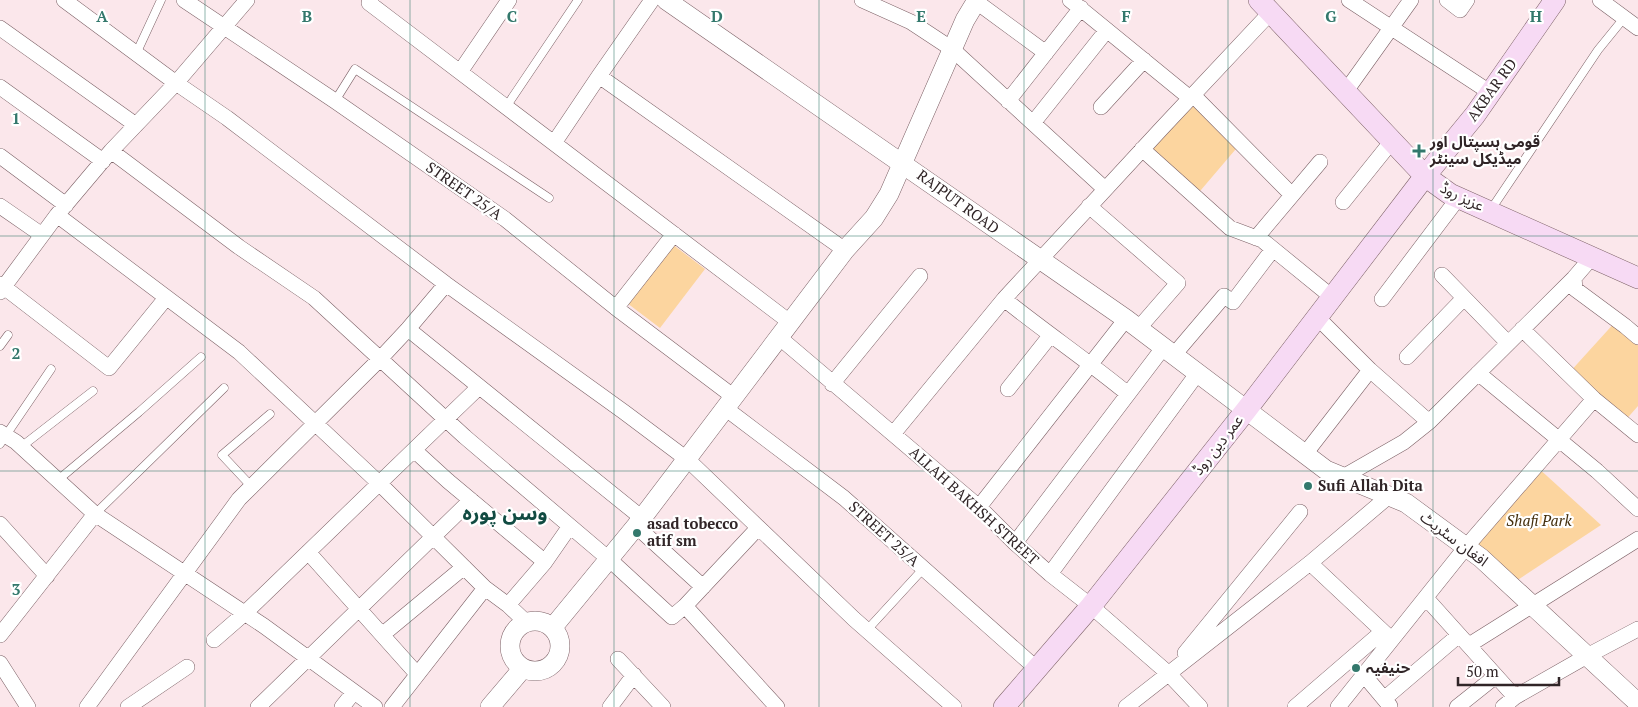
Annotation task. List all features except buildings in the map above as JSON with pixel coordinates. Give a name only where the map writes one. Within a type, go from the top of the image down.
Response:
[{"type":"main road","name":"AKBAR RD","points":[[1425,176],[1475,115],[1555,0]]},
{"type":"main road","name":"عزیز روڈ","points":[[1265,6],[1425,176],[1437,186],[1638,278]]},
{"type":"main road","name":"عمر دین روڈ","points":[[1004,707],[1091,606],[1247,409],[1425,176]]},
{"type":"street","points":[[64,0],[176,83],[227,118],[446,284],[688,460],[947,705]]},
{"type":"street","name":"STREET 25/A","points":[[184,0],[335,101],[505,219],[616,308],[844,498],[1037,669]]},
{"type":"street","points":[[166,298],[109,368],[1,287],[107,156],[176,83],[247,0]]},
{"type":"street","points":[[371,0],[369,2],[791,323]]},
{"type":"street","points":[[460,72],[509,0]]},
{"type":"street","points":[[554,143],[652,0]]},
{"type":"street","points":[[862,0],[911,22],[952,49],[1105,189]]},
{"type":"street","points":[[553,627],[610,560],[688,460],[845,250],[874,218],[889,194],[965,20],[976,0],[1046,52]]},
{"type":"street","points":[[1349,0],[1491,93]]},
{"type":"street","points":[[1346,91],[1411,0]]},
{"type":"street","points":[[1447,0],[1460,10],[1467,0]]},
{"type":"street","points":[[1600,0],[1638,28]]},
{"type":"street","name":"RAJPUT ROAD","points":[[678,3],[1040,261],[1132,324],[1197,374],[1247,409]]},
{"type":"street","points":[[1008,101],[1046,52],[1075,4],[1191,97],[1292,195]]},
{"type":"street","points":[[894,434],[1004,299],[1191,97],[1265,6]]},
{"type":"street","points":[[0,28],[136,125]]},
{"type":"street","points":[[1033,123],[1107,30]]},
{"type":"street","points":[[1101,107],[1144,60]]},
{"type":"street","points":[[599,76],[845,250]]},
{"type":"street","points":[[0,88],[107,156],[314,298],[446,419],[610,560],[672,617],[685,606],[758,528]]},
{"type":"street","points":[[1343,202],[1392,141]]},
{"type":"street","points":[[1142,149],[1230,228],[1262,240],[1332,297]]},
{"type":"street","points":[[0,156],[166,298],[239,352],[380,484],[485,588],[526,622]]},
{"type":"street","points":[[1256,238],[1320,162]]},
{"type":"street","points":[[1382,299],[1459,197]]},
{"type":"street","points":[[0,206],[42,235]]},
{"type":"street","points":[[979,507],[1091,363],[1178,283],[1089,206]]},
{"type":"street","points":[[616,308],[674,234]]},
{"type":"street","points":[[1015,543],[1128,394],[1224,296],[1233,302],[1273,249]]},
{"type":"street","points":[[1343,477],[1404,442],[1429,422],[1574,278],[1592,257]]},
{"type":"street","points":[[1442,275],[1508,343]]},
{"type":"street","points":[[832,384],[920,276]]},
{"type":"street","points":[[1574,278],[1574,289],[1625,326],[1638,338]]},
{"type":"street","points":[[87,707],[239,499],[380,359],[446,284]]},
{"type":"street","points":[[1407,357],[1464,298]]},
{"type":"street","points":[[1004,299],[1050,336],[1091,363],[1128,394]]},
{"type":"street","points":[[1317,317],[1370,370],[1429,422]]},
{"type":"street","points":[[408,329],[639,522],[703,587]]},
{"type":"street","points":[[1522,329],[1594,399],[1638,435]]},
{"type":"street","points":[[1008,389],[1050,336]]},
{"type":"street","name":"ALLAH BAKHSH STREET","points":[[780,338],[979,507],[1050,574],[1091,606],[1169,674],[1197,706]]},
{"type":"street","points":[[1305,454],[1370,370]]},
{"type":"street","points":[[1478,373],[1597,471],[1638,510]]},
{"type":"street","points":[[1050,574],[1197,374]]},
{"type":"street","points":[[214,640],[244,614],[479,387]]},
{"type":"street","points":[[1295,707],[1387,636],[1426,598],[1466,547],[1594,399]]},
{"type":"street","name":"افغان سٹریٹ","points":[[1247,409],[1326,470],[1406,504],[1481,558],[1638,703]]},
{"type":"street","points":[[2,437],[21,447],[95,514],[308,658],[375,707]]},
{"type":"street","points":[[414,450],[545,562]]},
{"type":"street","points":[[1126,707],[1310,563],[1389,496]]},
{"type":"street","points":[[258,707],[471,500]]},
{"type":"street","points":[[1169,674],[1300,512]]},
{"type":"street","points":[[0,635],[95,514]]},
{"type":"street","points":[[0,524],[47,576]]},
{"type":"street","points":[[508,606],[545,562],[570,526]]},
{"type":"street","points":[[1364,675],[1387,703],[1464,640],[1532,606],[1638,539]]},
{"type":"street","points":[[308,552],[418,674]]},
{"type":"street","points":[[1310,563],[1387,636]]},
{"type":"street","points":[[382,635],[464,567]]},
{"type":"street","points":[[392,707],[485,588]]},
{"type":"street","points":[[1426,598],[1515,697]]},
{"type":"street","points":[[685,606],[777,707]]},
{"type":"street","points":[[540,621],[553,627],[558,635],[561,645],[560,654],[554,663],[542,670],[532,671],[523,668],[514,659],[510,648],[512,635],[526,622],[540,621]]},
{"type":"street","points":[[1503,707],[1515,697],[1638,629]]},
{"type":"street","points":[[1338,707],[1364,675],[1387,636]]},
{"type":"street","points":[[618,659],[663,707]]},
{"type":"street","points":[[0,663],[28,707]]},
{"type":"street","points":[[128,707],[186,667]]},
{"type":"street","points":[[490,707],[523,668]]},
{"type":"street","points":[[610,707],[634,675]]},
{"type":"street","points":[[1457,707],[1496,676]]},
{"type":"street","points":[[342,707],[354,692]]},
{"type":"lane","points":[[136,54],[161,0]]},
{"type":"lane","points":[[506,107],[578,0]]},
{"type":"lane","points":[[1490,211],[1598,50],[1624,18]]},
{"type":"lane","points":[[335,101],[355,69],[549,198]]},
{"type":"lane","points":[[0,346],[8,335]]},
{"type":"lane","points":[[58,480],[201,357]]},
{"type":"lane","points":[[2,437],[51,369]]},
{"type":"lane","points":[[95,514],[224,388]]},
{"type":"lane","points":[[21,447],[93,391]]},
{"type":"lane","points":[[251,486],[222,455],[270,414]]},
{"type":"lane","points":[[867,630],[923,569]]},
{"type":"green space","points":[[1193,95],[1241,143],[1195,197],[1142,149]]},
{"type":"green space","points":[[672,244],[705,269],[660,328],[627,303]]},
{"type":"green space","points":[[1617,320],[1638,338],[1638,406],[1623,423],[1568,374]]},
{"type":"green space","name":"Shafi Park","points":[[1536,466],[1601,525],[1510,585],[1466,547]]},
{"type":"place","name":"قومی ہسپتال اور میڈیکل سینٹر","points":[[1419,151]]},
{"type":"place","name":"Sufi Allah Dita","points":[[1308,486]]},
{"type":"place","name":"asad tobecco atif sm","points":[[637,533]]},
{"type":"place","name":"حنیفیہ","points":[[1356,668]]},
{"type":"district","name":"وسن پورہ","points":[[505,513]]}]
